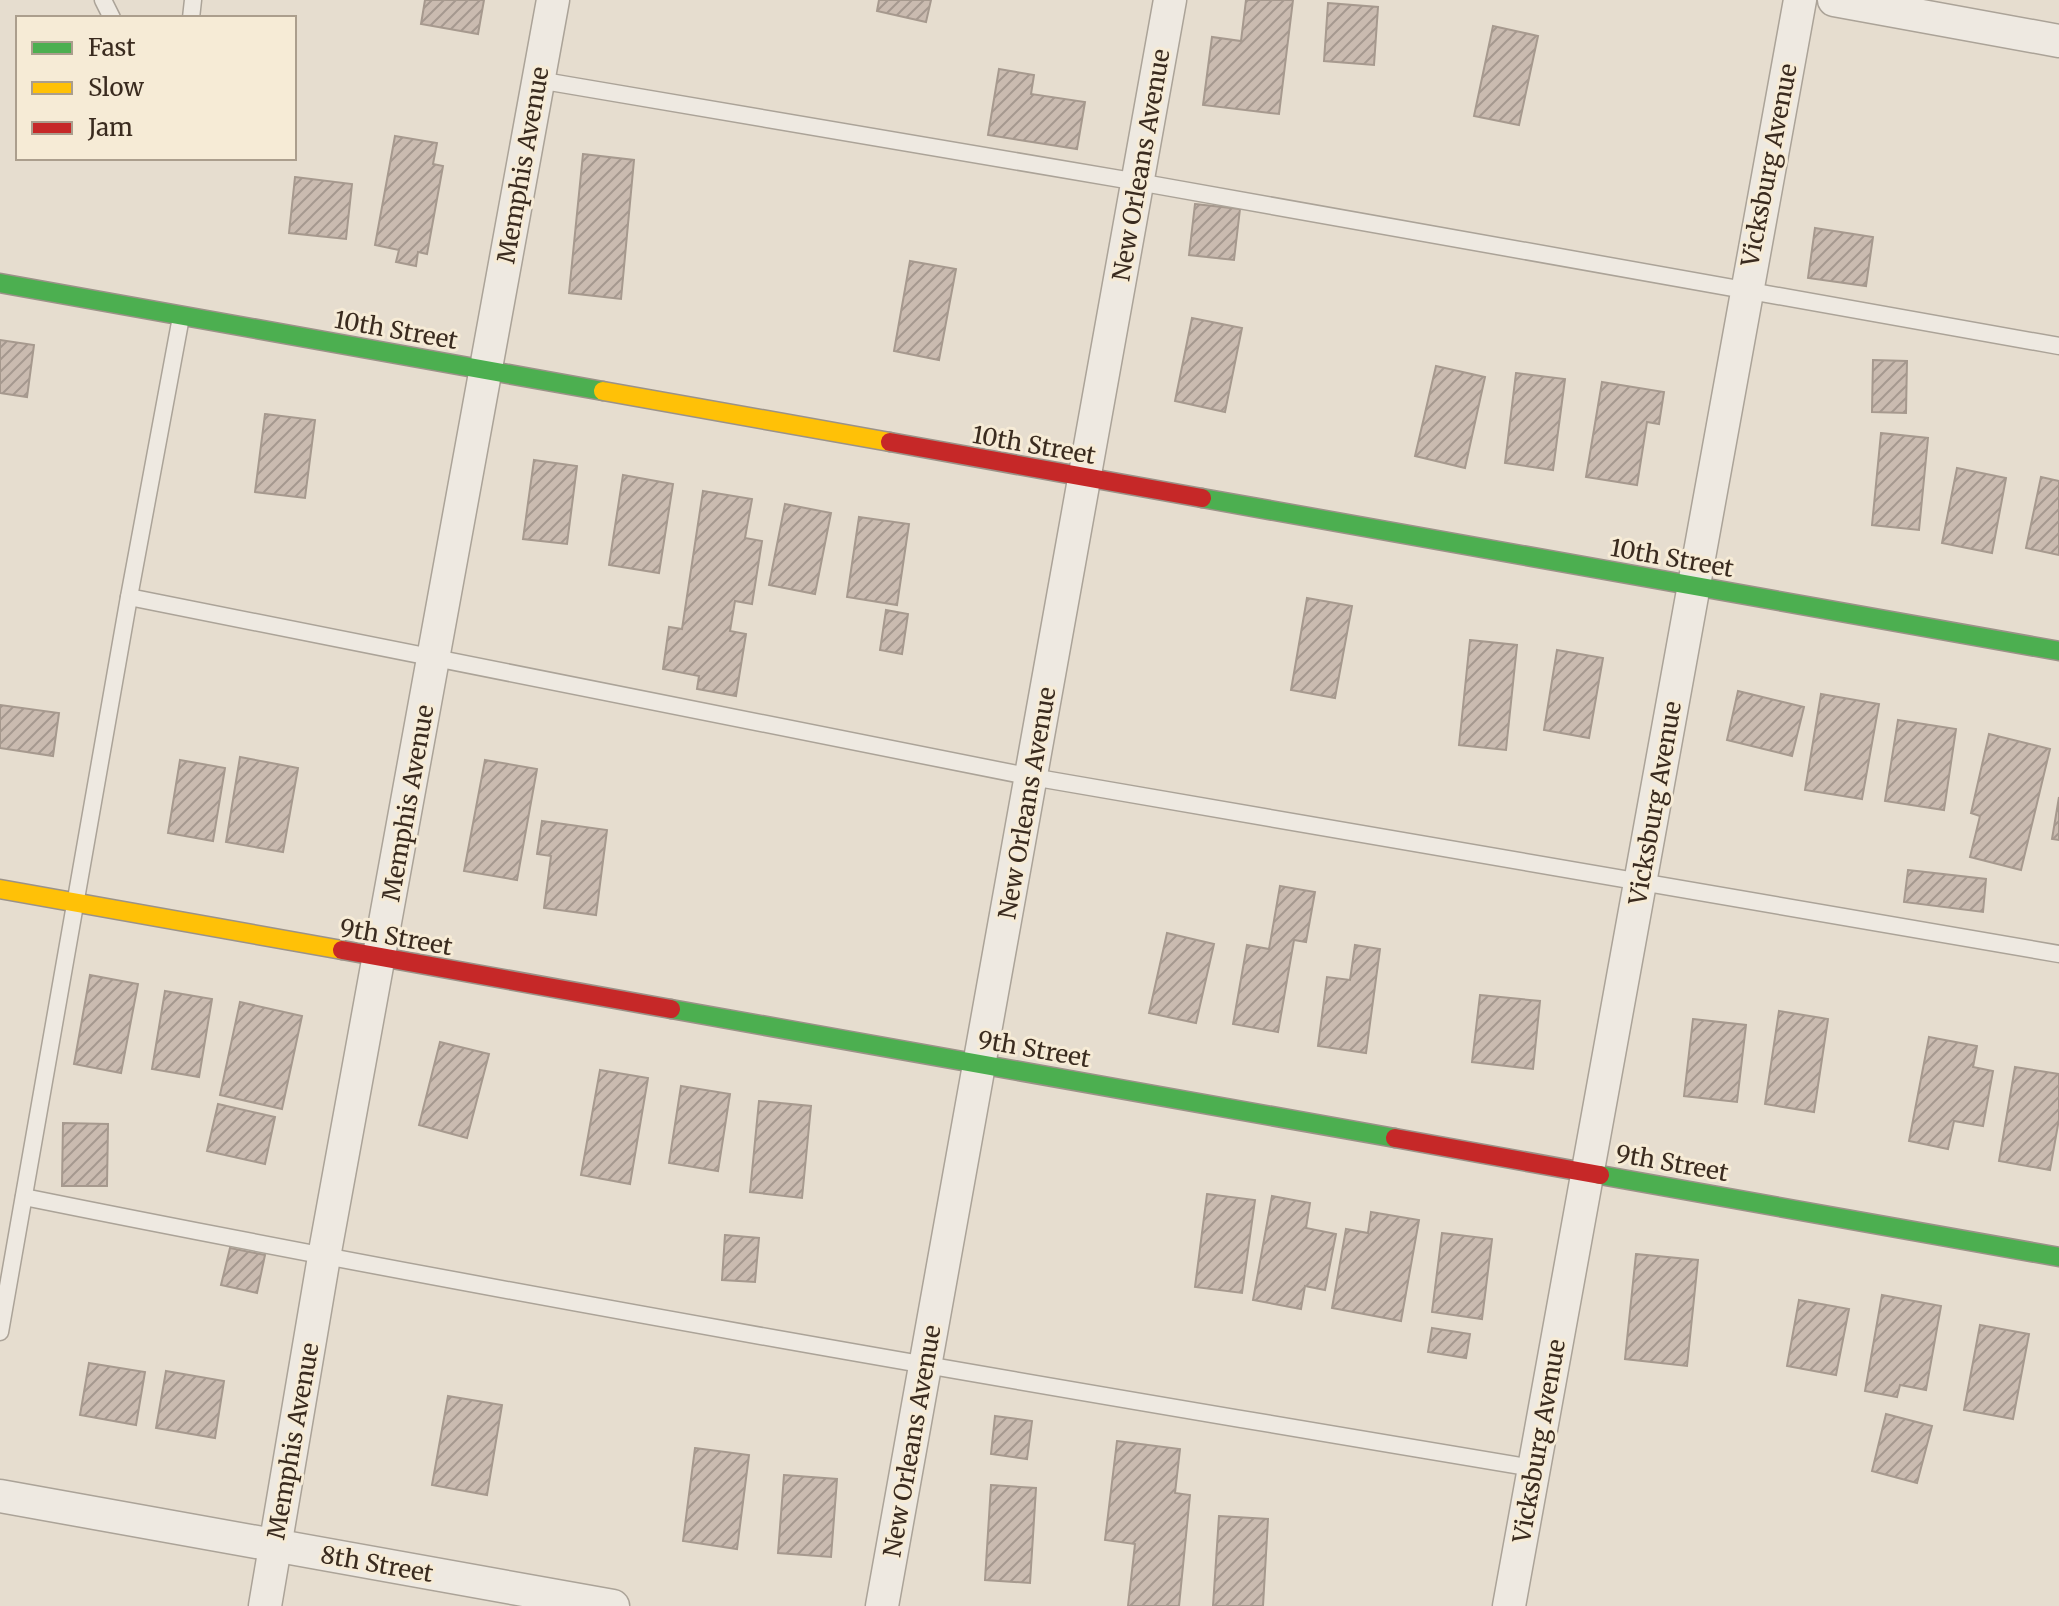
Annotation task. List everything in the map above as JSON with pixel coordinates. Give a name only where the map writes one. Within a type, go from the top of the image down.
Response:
[{"type":"street","name":"Memphis Avenue","points":[[265,1606],[324,1257],[553,0]]},
{"type":"street","name":"New Orleans Avenue","points":[[882,1606],[1170,0]]},
{"type":"street","name":"Vicksburg Avenue","points":[[1509,1606],[1800,0]]},
{"type":"street","points":[[1834,0],[2059,41]]},
{"type":"street","name":"10th Street","points":[[0,283],[2059,651]]},
{"type":"street","name":"9th Street","points":[[0,889],[2059,1257]]},
{"type":"street","name":"8th Street","points":[[0,1496],[613,1606]]},
{"type":"lane","points":[[538,80],[1138,182],[2059,346]]},
{"type":"lane","points":[[0,1332],[181,316]]},
{"type":"lane","points":[[129,597],[1032,777],[2059,954]]},
{"type":"lane","points":[[24,1197],[324,1257],[926,1366],[1533,1468]]},
{"type":"building","points":[[425,0],[484,0],[478,34],[421,24]]},
{"type":"building","points":[[879,0],[931,0],[926,22],[877,11]]},
{"type":"building","points":[[1246,0],[1293,0],[1279,114],[1203,105],[1212,37],[1241,41]]},
{"type":"building","points":[[1328,3],[1378,7],[1374,65],[1324,61]]},
{"type":"building","points":[[1493,26],[1538,36],[1519,125],[1474,116]]},
{"type":"building","points":[[999,69],[1034,75],[1031,94],[1085,102],[1077,149],[988,135]]},
{"type":"building","points":[[395,136],[437,143],[433,164],[443,166],[427,254],[418,252],[416,266],[396,262],[399,250],[375,245]]},
{"type":"building","points":[[583,154],[634,160],[621,299],[569,293]]},
{"type":"building","points":[[295,177],[352,184],[346,239],[289,233]]},
{"type":"building","points":[[1195,204],[1240,209],[1234,260],[1189,255]]},
{"type":"building","points":[[1815,228],[1873,237],[1866,286],[1808,278]]},
{"type":"building","points":[[910,261],[956,269],[939,360],[894,351]]},
{"type":"building","points":[[1192,318],[1242,328],[1225,412],[1175,401]]},
{"type":"building","points":[[0,340],[34,345],[27,397],[0,393]]},
{"type":"building","points":[[1873,360],[1907,361],[1906,413],[1872,412]]},
{"type":"building","points":[[1436,366],[1485,377],[1465,468],[1415,456]]},
{"type":"building","points":[[1516,373],[1565,379],[1553,470],[1505,463]]},
{"type":"building","points":[[1602,382],[1664,392],[1659,424],[1647,422],[1637,485],[1586,477]]},
{"type":"building","points":[[265,414],[315,420],[305,498],[255,492]]},
{"type":"building","points":[[1881,433],[1928,438],[1919,530],[1872,525]]},
{"type":"building","points":[[534,460],[577,466],[567,544],[523,539]]},
{"type":"building","points":[[1957,468],[2006,478],[1992,553],[1942,543]]},
{"type":"building","points":[[623,475],[673,484],[659,573],[609,565]]},
{"type":"building","points":[[2041,477],[2059,481],[2059,555],[2026,548]]},
{"type":"building","points":[[703,491],[752,499],[745,538],[762,541],[752,604],[735,601],[730,631],[746,634],[736,696],[697,689],[699,676],[663,669],[669,627],[682,629]]},
{"type":"building","points":[[785,504],[831,513],[815,594],[769,585]]},
{"type":"building","points":[[859,517],[909,524],[897,605],[847,597]]},
{"type":"building","points":[[1307,598],[1352,606],[1335,698],[1291,690]]},
{"type":"building","points":[[886,610],[908,614],[902,654],[880,650]]},
{"type":"building","points":[[1470,640],[1517,645],[1506,750],[1459,745]]},
{"type":"building","points":[[1557,650],[1603,658],[1589,738],[1544,730]]},
{"type":"building","points":[[1738,691],[1804,707],[1792,756],[1727,740]]},
{"type":"building","points":[[1821,694],[1879,704],[1862,799],[1805,790]]},
{"type":"building","points":[[0,705],[59,713],[53,756],[0,748]]},
{"type":"building","points":[[1898,720],[1956,729],[1944,810],[1885,801]]},
{"type":"building","points":[[1989,734],[2050,749],[2021,870],[1970,857],[1980,816],[1971,813]]},
{"type":"building","points":[[240,757],[298,768],[283,852],[226,842]]},
{"type":"building","points":[[180,760],[225,768],[213,841],[168,833]]},
{"type":"building","points":[[485,760],[537,769],[517,880],[464,871]]},
{"type":"building","points":[[2059,797],[2059,840],[2052,839]]},
{"type":"building","points":[[542,821],[607,830],[596,915],[544,908],[551,856],[537,854]]},
{"type":"building","points":[[1908,870],[1986,879],[1983,912],[1904,902]]},
{"type":"building","points":[[1280,886],[1315,892],[1306,942],[1294,940],[1278,1032],[1233,1024],[1247,945],[1269,949]]},
{"type":"building","points":[[1167,933],[1214,944],[1196,1023],[1149,1013]]},
{"type":"building","points":[[1355,945],[1380,949],[1366,1053],[1318,1046],[1327,977],[1350,980]]},
{"type":"building","points":[[90,975],[138,984],[121,1073],[74,1064]]},
{"type":"building","points":[[165,991],[212,999],[199,1077],[152,1069]]},
{"type":"building","points":[[1480,995],[1540,1001],[1533,1069],[1472,1062]]},
{"type":"building","points":[[240,1002],[302,1016],[282,1109],[220,1095]]},
{"type":"building","points":[[1779,1011],[1828,1019],[1814,1112],[1765,1104]]},
{"type":"building","points":[[1693,1019],[1746,1025],[1737,1102],[1684,1096]]},
{"type":"building","points":[[1929,1037],[1977,1046],[1973,1067],[1993,1071],[1983,1126],[1954,1121],[1948,1149],[1909,1141]]},
{"type":"building","points":[[440,1042],[489,1054],[467,1138],[419,1125]]},
{"type":"building","points":[[2015,1067],[2059,1074],[2059,1119],[2050,1170],[1999,1161]]},
{"type":"building","points":[[600,1070],[648,1078],[630,1184],[581,1175]]},
{"type":"building","points":[[681,1086],[730,1094],[718,1171],[669,1163]]},
{"type":"building","points":[[759,1101],[811,1106],[802,1198],[750,1192]]},
{"type":"building","points":[[218,1104],[275,1117],[265,1164],[207,1151]]},
{"type":"building","points":[[63,1123],[108,1124],[107,1186],[62,1186]]},
{"type":"building","points":[[1207,1194],[1255,1200],[1242,1293],[1195,1287]]},
{"type":"building","points":[[1272,1196],[1310,1203],[1306,1228],[1336,1234],[1325,1290],[1305,1286],[1301,1309],[1253,1300]]},
{"type":"building","points":[[1371,1212],[1419,1220],[1401,1321],[1332,1308],[1346,1229],[1368,1233]]},
{"type":"building","points":[[1442,1233],[1492,1239],[1482,1319],[1432,1312]]},
{"type":"building","points":[[725,1235],[759,1238],[755,1282],[722,1280]]},
{"type":"building","points":[[230,1248],[265,1255],[257,1293],[221,1285]]},
{"type":"building","points":[[1636,1254],[1698,1260],[1687,1366],[1625,1359]]},
{"type":"building","points":[[1882,1295],[1941,1306],[1926,1390],[1900,1385],[1897,1397],[1865,1391]]},
{"type":"building","points":[[1799,1300],[1849,1309],[1836,1375],[1787,1366]]},
{"type":"building","points":[[1980,1325],[2029,1334],[2013,1419],[1964,1410]]},
{"type":"building","points":[[1432,1328],[1470,1334],[1466,1358],[1428,1352]]},
{"type":"building","points":[[89,1363],[145,1372],[136,1425],[80,1415]]},
{"type":"building","points":[[166,1371],[224,1381],[215,1438],[156,1428]]},
{"type":"building","points":[[448,1396],[502,1405],[487,1495],[432,1485]]},
{"type":"building","points":[[1886,1414],[1932,1426],[1917,1483],[1872,1471]]},
{"type":"building","points":[[995,1416],[1032,1421],[1027,1459],[991,1454]]},
{"type":"building","points":[[1117,1441],[1180,1449],[1175,1493],[1190,1495],[1179,1606],[1128,1606],[1135,1544],[1105,1540]]},
{"type":"building","points":[[695,1448],[749,1455],[737,1549],[683,1541]]},
{"type":"building","points":[[784,1475],[837,1479],[831,1557],[778,1553]]},
{"type":"building","points":[[991,1485],[1036,1488],[1030,1583],[985,1580]]},
{"type":"building","points":[[1219,1516],[1268,1519],[1263,1606],[1213,1606]]},
{"type":"traffic: fast","points":[[0,283],[603,391]]},
{"type":"traffic: fast","points":[[1202,498],[2059,651]]},
{"type":"traffic: fast","points":[[671,1009],[1395,1138]]},
{"type":"traffic: fast","points":[[1600,1175],[2059,1257]]},
{"type":"traffic: slow","points":[[603,391],[890,442]]},
{"type":"traffic: slow","points":[[0,889],[342,950]]},
{"type":"traffic: jam","points":[[890,442],[1202,498]]},
{"type":"traffic: jam","points":[[342,950],[671,1009]]},
{"type":"traffic: jam","points":[[1395,1138],[1600,1175]]}]
